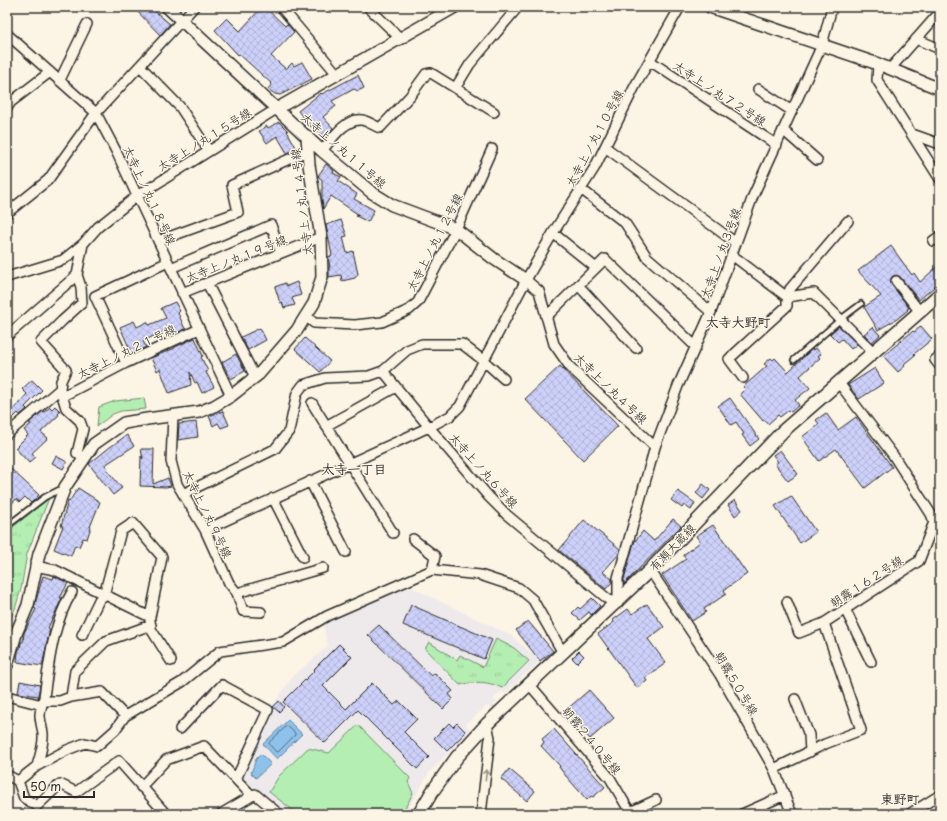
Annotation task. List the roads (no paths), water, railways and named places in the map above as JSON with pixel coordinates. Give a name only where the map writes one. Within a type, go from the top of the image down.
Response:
[{"type":"main road","name":"有瀬大蔵線","points":[[419,814],[432,792],[457,757],[487,724],[616,604],[783,430],[874,353],[940,294]]},
{"type":"street","name":"太寺上ノ丸１１号線","points":[[167,7],[278,108],[322,151],[371,192],[392,205],[456,229],[494,259],[526,280]]},
{"type":"street","points":[[7,213],[48,180],[96,113],[194,7]]},
{"type":"street","points":[[281,7],[337,74]]},
{"type":"street","points":[[368,7],[401,39]]},
{"type":"street","name":"太寺上ノ丸１５号線","points":[[7,277],[63,260],[83,244],[98,228],[137,196],[278,108],[455,7]]},
{"type":"street","points":[[456,88],[470,64],[518,7]]},
{"type":"street","name":"太寺上ノ丸１０号線","points":[[205,530],[429,427],[450,416],[460,406],[526,280],[553,233],[595,167],[635,86],[680,7]]},
{"type":"street","points":[[710,7],[890,68],[940,89]]},
{"type":"street","name":"太寺上ノ丸３号線","points":[[616,604],[618,578],[655,447],[673,399],[711,312],[753,196],[822,45],[832,7]]},
{"type":"street","points":[[890,68],[940,12]]},
{"type":"street","points":[[60,80],[87,24]]},
{"type":"street","name":"太寺上ノ丸１８号線","points":[[7,34],[96,113],[137,196],[231,396]]},
{"type":"street","points":[[916,39],[940,49]]},
{"type":"street","name":"太寺上ノ丸７２号線","points":[[650,61],[776,145]]},
{"type":"street","points":[[878,64],[877,80],[940,179]]},
{"type":"street","points":[[140,66],[180,107],[209,152]]},
{"type":"street","points":[[8,103],[50,72]]},
{"type":"street","points":[[322,151],[342,127],[349,123],[362,120],[380,128],[410,96],[426,74],[431,73],[494,112]]},
{"type":"street","points":[[758,90],[792,110]]},
{"type":"street","points":[[783,130],[817,160]]},
{"type":"street","points":[[912,134],[940,144]]},
{"type":"street","name":"太寺上ノ丸１４号線","points":[[7,665],[16,634],[28,605],[35,566],[65,487],[94,444],[124,423],[199,412],[214,406],[231,396],[255,377],[297,330],[314,302],[322,277],[321,237],[307,151],[307,136]]},
{"type":"street","points":[[605,147],[736,243]]},
{"type":"street","name":"太寺上ノ丸１２号線","points":[[306,316],[314,323],[355,325],[382,322],[408,310],[418,302],[456,229],[492,149]]},
{"type":"street","points":[[158,241],[238,212],[232,185],[307,151]]},
{"type":"street","points":[[581,189],[625,223],[647,257],[711,312]]},
{"type":"street","points":[[744,378],[729,359],[787,306],[787,297],[790,289],[848,221]]},
{"type":"street","points":[[126,363],[95,296],[169,265],[271,226],[281,253]]},
{"type":"street","points":[[553,233],[596,268]]},
{"type":"street","name":"太寺上ノ丸１９号線","points":[[182,293],[321,237]]},
{"type":"street","points":[[83,244],[77,275],[81,287],[82,303],[41,342],[66,370],[60,381],[62,392],[66,408],[80,421],[82,425],[83,429],[77,453],[84,459]]},
{"type":"street","points":[[732,255],[787,297],[814,293],[874,353]]},
{"type":"street","points":[[546,316],[605,259],[696,347]]},
{"type":"street","points":[[7,336],[77,275]]},
{"type":"street","name":"太寺上ノ丸４号線","points":[[526,280],[539,291],[554,344],[570,367],[655,447]]},
{"type":"street","points":[[896,281],[920,312]]},
{"type":"street","points":[[207,283],[255,377]]},
{"type":"street","points":[[578,285],[636,348]]},
{"type":"street","name":"太寺上ノ丸２１号線","points":[[7,434],[62,392],[199,329]]},
{"type":"street","points":[[183,494],[275,449],[289,431],[297,393],[303,385],[325,378],[369,376],[383,371],[407,350],[422,344],[462,344],[504,379]]},
{"type":"street","points":[[940,356],[935,360],[940,366]]},
{"type":"street","name":"太寺上ノ丸６号線","points":[[383,371],[489,497],[507,515],[616,604]]},
{"type":"street","name":"朝霧１６２号線","points":[[774,769],[861,730],[824,623],[919,560],[934,522],[931,514],[893,455],[839,383]]},
{"type":"street","points":[[326,426],[396,387]]},
{"type":"street","points":[[312,403],[393,533]]},
{"type":"street","name":"太寺上ノ丸９号線","points":[[173,416],[171,461],[177,484],[205,530],[229,583],[237,593],[243,612],[260,612]]},
{"type":"street","points":[[310,481],[346,552]]},
{"type":"street","points":[[273,498],[303,557]]},
{"type":"street","points":[[82,635],[99,600],[104,594],[121,531],[133,523],[162,557],[150,621],[151,629],[171,662]]},
{"type":"street","points":[[413,539],[435,556],[432,570]]},
{"type":"street","points":[[35,566],[55,570],[104,594],[150,621]]},
{"type":"street","points":[[237,593],[323,568]]},
{"type":"street","points":[[18,781],[37,766],[67,750],[85,743],[97,746],[115,730],[125,716],[182,682],[220,651],[283,642],[327,616],[432,570],[480,575],[519,588],[533,600],[563,653]]},
{"type":"street","name":"朝霧５０号線","points":[[650,570],[720,675],[774,769],[792,814]]},
{"type":"street","points":[[37,766],[42,751],[43,734],[40,715],[48,668],[60,615],[72,592]]},
{"type":"street","points":[[787,602],[798,633],[824,623]]},
{"type":"street","points":[[845,609],[871,662]]},
{"type":"street","points":[[71,697],[75,671],[106,641],[150,621]]},
{"type":"street","name":"朝霧２４０号線","points":[[529,684],[610,778],[630,812],[656,800]]},
{"type":"street","points":[[180,729],[222,685],[268,710],[236,780]]},
{"type":"street","points":[[7,696],[43,703],[102,692],[125,716]]},
{"type":"street","points":[[795,699],[809,735],[810,752]]},
{"type":"street","points":[[481,814],[490,738],[487,724]]},
{"type":"street","points":[[141,787],[166,760],[204,746],[252,796]]},
{"type":"street","points":[[7,775],[18,781],[24,798],[37,806],[60,784],[76,792],[119,761],[166,814]]},
{"type":"street","points":[[221,814],[255,794],[279,814]]},
{"type":"street","points":[[742,814],[785,795]]},
{"type":"street","points":[[909,814],[940,795]]},
{"type":"lane","points":[[794,360],[841,319],[861,304]]},
{"type":"lane","points":[[7,526],[45,497],[65,487]]},
{"type":"water","points":[[288,720],[302,734],[277,759],[263,744]]},
{"type":"water","points":[[261,754],[271,764],[256,778],[251,773],[256,759]]},
{"type":"district","name":"太寺大野町","points":[[738,321]]},
{"type":"district","name":"太寺一丁目","points":[[354,468]]},
{"type":"district","name":"東野町","points":[[900,798]]}]
